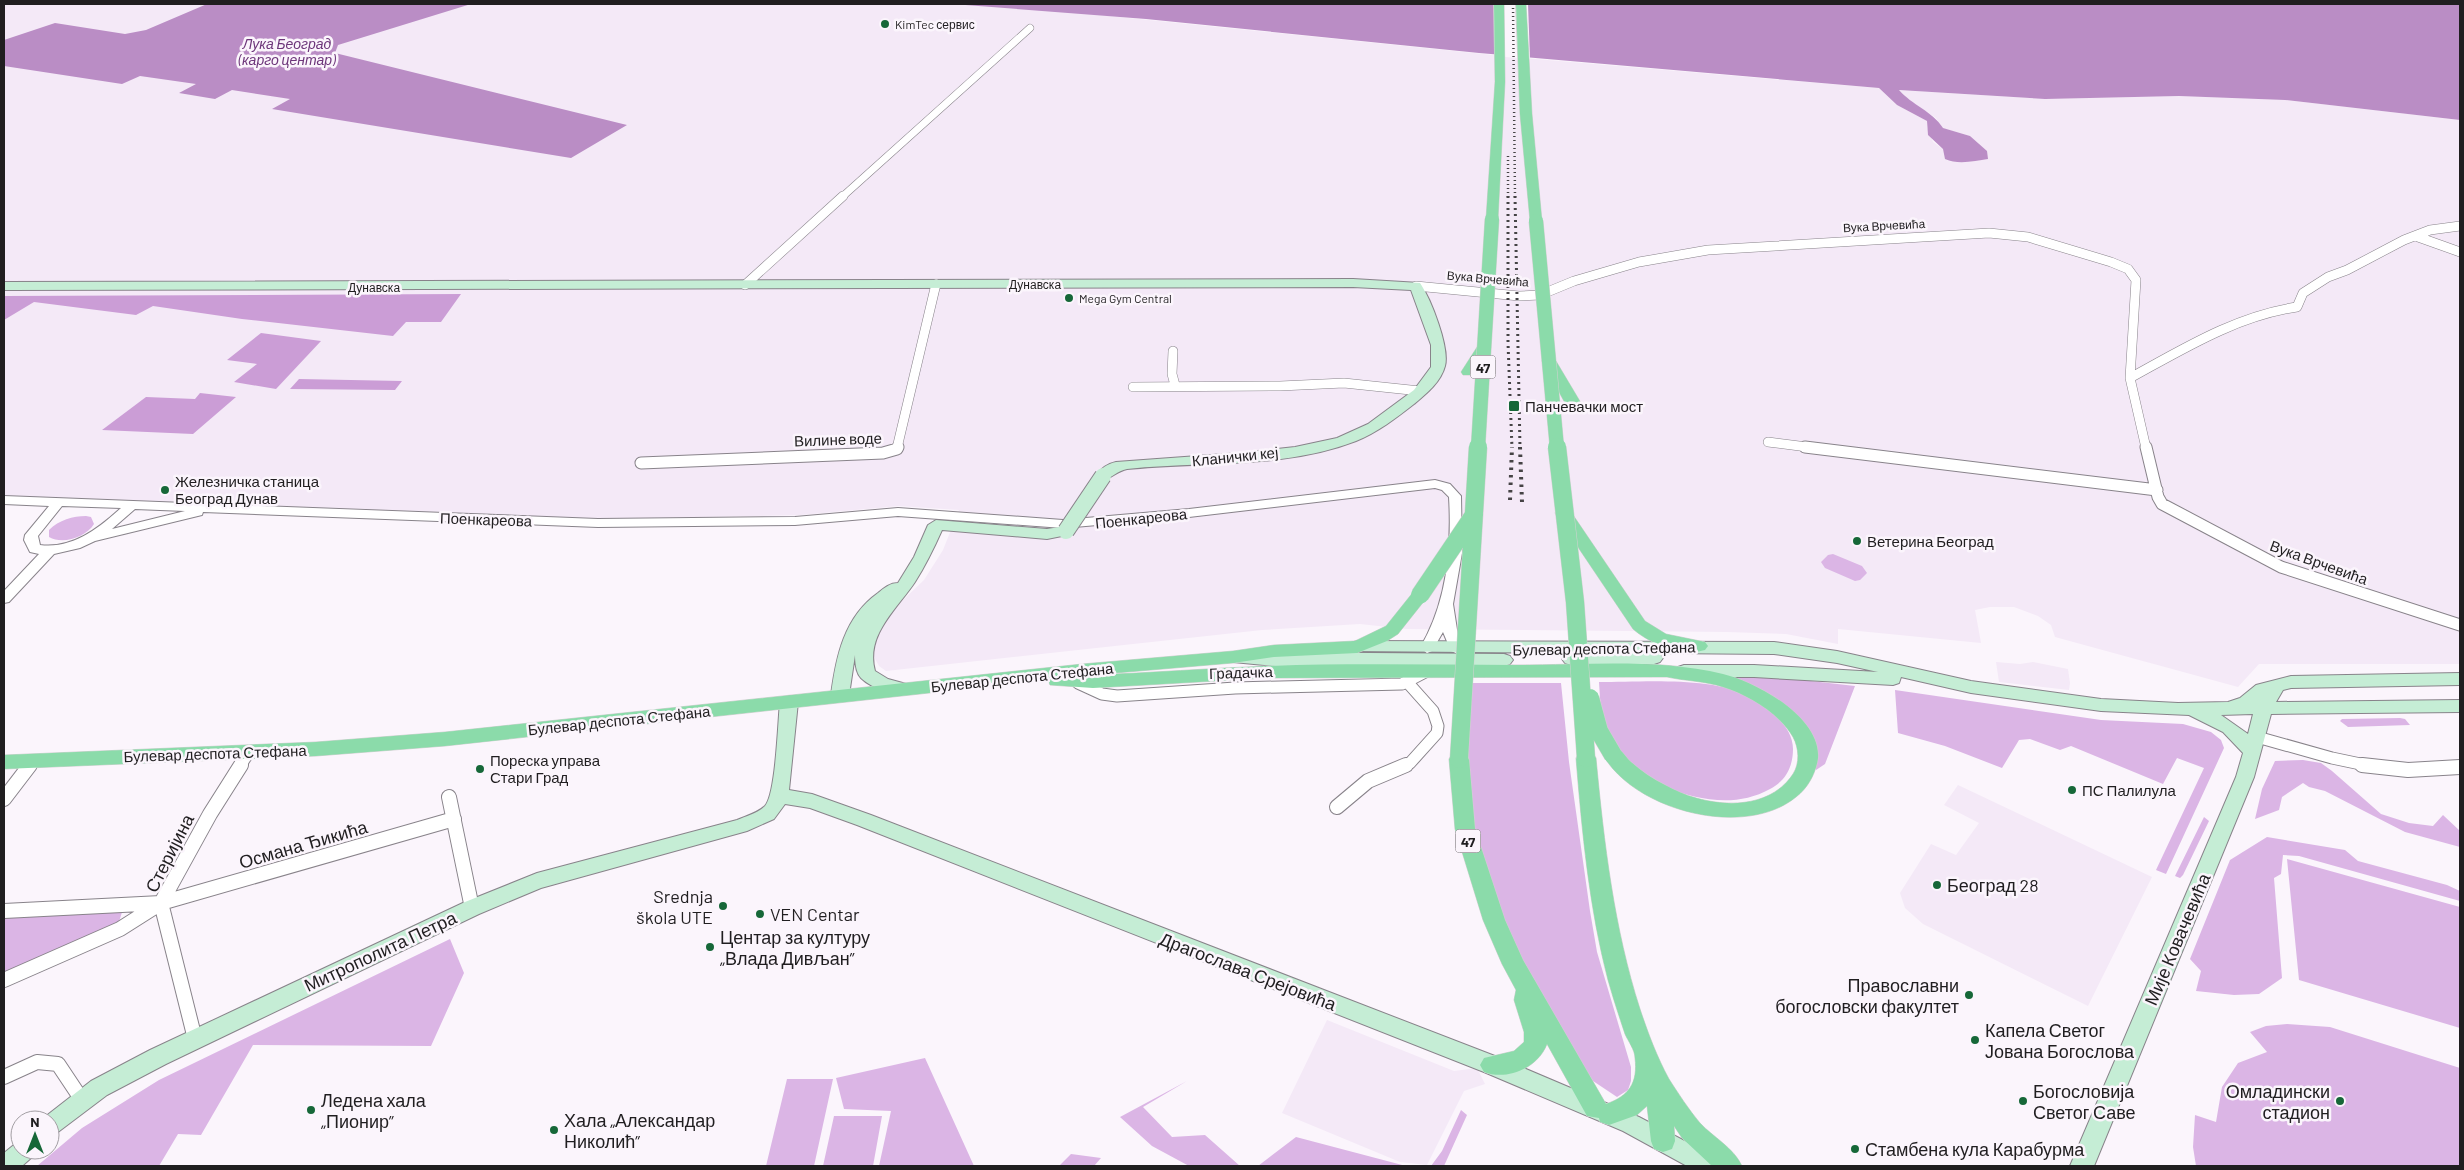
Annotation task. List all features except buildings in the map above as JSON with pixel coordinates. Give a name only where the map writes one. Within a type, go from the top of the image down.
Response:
[{"type":"main road","name":"47","points":[[1499,4],[1500,82],[1459,758],[1464,822],[1474,860],[1502,942],[1525,984],[1603,1111]]},
{"type":"main road","points":[[1520,4],[1524,83],[1536,221],[1563,512],[1575,602],[1586,758],[1607,931],[1625,1000],[1650,1065],[1667,1099],[1705,1147],[1728,1166]]},
{"type":"main road","name":"Дунавска","points":[[4,286],[936,284],[1361,284],[1416,286]]},
{"type":"main road","name":"Кланички кеј","points":[[1066,530],[1108,469],[1124,465],[1213,460],[1330,444],[1375,426],[1398,411],[1420,391],[1437,370],[1440,356],[1416,286]]},
{"type":"main road","points":[[1468,372],[1484,347]]},
{"type":"main road","points":[[1549,361],[1573,402]]},
{"type":"main road","points":[[1563,512],[1639,625],[1653,636],[1699,646]]},
{"type":"main road","points":[[1356,647],[1381,637],[1392,630],[1420,595],[1474,514]]},
{"type":"main road","points":[[904,689],[873,679],[867,674],[862,660],[863,651],[872,627],[918,565],[936,525]]},
{"type":"main road","name":"Поенкареова","points":[[936,525],[1047,534],[1058,534],[1066,530]]},
{"type":"main road","points":[[840,695],[845,659],[854,630],[868,610],[903,585]]},
{"type":"main road","name":"Булевар деспота Стефана","points":[[4,762],[249,752],[445,739],[1034,675],[1232,658],[1274,651],[1356,647],[1699,646],[1802,650],[1972,687]]},
{"type":"main road","name":"Булевар деспота Стефана","points":[[1232,658],[1276,660],[1474,660],[1755,657],[1810,662],[1931,685],[1972,687],[2178,709],[2460,706]]},
{"type":"main road","points":[[1578,660],[1587,684],[1599,730],[1613,755],[1628,772],[1670,798],[1687,804],[1720,810],[1738,810],[1771,803],[1786,795],[1803,776],[1808,765],[1805,741],[1794,721],[1777,707],[1753,692],[1730,682],[1667,671]]},
{"type":"main road","points":[[1034,675],[1078,682],[1227,674],[1754,671],[1894,679]]},
{"type":"main road","name":"Булевар деспота Стефана","points":[[2226,708],[2246,702],[2262,689],[2277,685],[2310,681],[2460,679]]},
{"type":"main road","points":[[2265,708],[2270,694],[2277,685]]},
{"type":"main road","points":[[780,796],[788,702]]},
{"type":"main road","name":"Мије Ковачевића","points":[[2082,1166],[2255,746],[2265,708]]},
{"type":"main road","points":[[2178,709],[2211,717],[2228,726],[2255,746]]},
{"type":"main road","name":"Митрополита Петра","points":[[60,1117],[105,1085],[195,1039],[472,908],[544,879],[740,826],[771,811],[780,796]]},
{"type":"main road","name":"Драгослава Срејовића","points":[[780,796],[812,801],[1492,1065],[1603,1111],[1709,1166]]},
{"type":"main road","points":[[1492,1065],[1516,1062],[1529,1053],[1534,1044],[1536,1033],[1528,1012],[1525,984]]},
{"type":"main road","points":[[1603,1111],[1621,1112],[1639,1099],[1650,1065]]},
{"type":"main road","points":[[1650,1065],[1663,1141]]},
{"type":"street","points":[[745,285],[1030,28]]},
{"type":"street","points":[[2130,378],[2231,327],[2276,309],[2297,307],[2303,293],[2328,278],[2396,244],[2418,237],[2430,230],[2460,226]]},
{"type":"street","name":"Вука Врчевића","points":[[1416,286],[1534,295],[1639,262],[1723,248],[1964,234],[2019,235],[2112,262],[2125,268],[2134,275],[2136,280],[2130,378],[2160,500],[2172,511],[2282,567],[2460,625]]},
{"type":"street","points":[[2418,237],[2460,252]]},
{"type":"street","name":"Вилине воде","points":[[641,463],[883,453],[897,449],[900,446],[936,284]]},
{"type":"street","points":[[1173,351],[1172,374],[1176,385]]},
{"type":"street","points":[[1133,387],[1176,385],[1280,386],[1344,383],[1420,391]]},
{"type":"street","points":[[1768,442],[2157,490]]},
{"type":"street","name":"Поенкареова","points":[[839,518],[870,513],[898,512],[1074,524],[1188,513],[1428,484],[1442,486],[1453,493],[1456,505],[1455,541],[1446,603]]},
{"type":"street","name":"Поенкареова","points":[[4,500],[598,523],[670,524],[839,518],[936,525]]},
{"type":"street","points":[[59,502],[43,520],[31,540],[35,549],[49,551],[73,546],[92,539],[211,508]]},
{"type":"street","points":[[92,539],[132,505]]},
{"type":"street","points":[[4,599],[49,551]]},
{"type":"street","points":[[1427,648],[1432,641],[1446,603]]},
{"type":"street","points":[[1446,603],[1451,636],[1456,648]]},
{"type":"street","name":"Градачка","points":[[1078,682],[1102,694],[1117,696],[1235,688],[1408,682],[1425,672]]},
{"type":"street","points":[[1337,807],[1368,781],[1410,763],[1437,733],[1438,726],[1433,711],[1408,682]]},
{"type":"street","points":[[2255,746],[2378,768],[2423,771],[2460,767]]},
{"type":"street","name":"Стеријина","points":[[195,1039],[161,903],[210,814],[249,752]]},
{"type":"street","points":[[4,799],[33,761]]},
{"type":"street","points":[[450,797],[472,908]]},
{"type":"street","name":"Османа Ђикића","points":[[4,911],[161,903],[454,819]]},
{"type":"street","name":"Османа Ђикића","points":[[4,980],[120,928],[161,903]]},
{"type":"street","points":[[4,1077],[36,1062],[53,1062],[58,1064],[82,1100]]},
{"type":"shaded area","points":[[4,4],[952,4],[1060,11],[1523,58],[1879,88],[1897,105],[1927,121],[1927,127],[1933,142],[1943,149],[1948,161],[1963,162],[1988,159],[1970,136],[1942,128],[1936,118],[1914,104],[1898,90],[2045,99],[2179,96],[2285,100],[2460,120],[2460,664],[2259,664],[2238,687],[2055,637],[2051,625],[2038,616],[2014,607],[1990,607],[1975,610],[1981,643],[1838,629],[1838,644],[1786,634],[1406,629],[1360,624],[1262,630],[886,671],[879,666],[874,657],[875,638],[882,623],[924,580],[943,550],[959,510],[899,506],[801,515],[600,519],[69,500],[4,495]]},
{"type":"shaded area","points":[[461,294],[441,322],[406,322],[393,336],[242,319],[153,306],[136,315],[34,302],[4,320],[4,296]]},
{"type":"shaded area","points":[[261,333],[321,341],[276,389],[234,382],[257,364],[227,360]]},
{"type":"shaded area","points":[[299,379],[402,381],[395,390],[290,389]]},
{"type":"shaded area","points":[[200,393],[236,397],[193,434],[102,430],[146,397],[195,399]]},
{"type":"shaded area","points":[[86,516],[91,517],[94,524],[86,533],[67,540],[49,537],[49,530],[62,521]]},
{"type":"shaded area","points":[[1833,554],[1862,566],[1867,573],[1860,580],[1855,581],[1825,568],[1821,562],[1828,555]]},
{"type":"shaded area","points":[[1996,662],[2020,664],[2033,662],[2068,669],[2069,690],[1999,682]]},
{"type":"shaded area","points":[[1733,677],[1793,679],[1855,686],[1825,764],[1816,770],[1810,740],[1744,681]]},
{"type":"shaded area","points":[[1655,681],[1696,683],[1715,685],[1748,696],[1776,716],[1788,731],[1793,749],[1792,761],[1788,772],[1776,786],[1770,789],[1744,799],[1730,800],[1717,800],[1677,792],[1648,781],[1627,761],[1609,733],[1603,715],[1599,682]]},
{"type":"shaded area","points":[[1463,683],[1561,683],[1569,762],[1597,952],[1631,1067],[1631,1081],[1628,1090],[1617,1097],[1593,1081],[1530,983],[1469,840]]},
{"type":"shaded area","points":[[1895,690],[2101,720],[2183,724],[2211,732],[2221,740],[2224,748],[2166,874],[2156,870],[2204,768],[2177,758],[2163,784],[2071,746],[2060,750],[2030,739],[2019,740],[2002,768],[1945,746],[1898,733]]},
{"type":"shaded area","points":[[2342,719],[2405,719],[2410,725],[2348,727],[2340,721]]},
{"type":"shaded area","points":[[2303,760],[2321,763],[2381,814],[2409,823],[2433,826],[2443,815],[2460,831],[2460,847],[2405,832],[2325,791],[2309,787],[2303,783],[2282,797],[2279,810],[2255,819],[2262,789],[2275,761]]},
{"type":"shaded area","points":[[1958,785],[2152,877],[2088,1006],[1923,924],[1905,908],[1900,893],[1931,844],[1956,855],[1979,823],[1944,805]]},
{"type":"shaded area","points":[[2204,817],[2209,821],[2183,875],[2180,878],[2175,876]]},
{"type":"shaded area","points":[[2267,837],[2345,850],[2358,861],[2447,885],[2460,891],[2460,901],[2299,856],[2283,855],[2281,874],[2274,878],[2282,978],[2259,994],[2234,995],[2196,991],[2201,971],[2190,959],[2230,860]]},
{"type":"shaded area","points":[[2287,859],[2460,907],[2460,1028],[2299,980]]},
{"type":"shaded area","points":[[123,909],[118,925],[4,977],[4,918]]},
{"type":"shaded area","points":[[450,939],[464,973],[431,1046],[253,1045],[201,1135],[178,1134],[159,1166],[37,1166],[44,1160],[60,1160],[60,1147],[82,1128],[159,1080]]},
{"type":"shaded area","points":[[1327,1020],[1454,1071],[1477,1068],[1485,1084],[1464,1091],[1427,1165],[1400,1162],[1282,1113]]},
{"type":"shaded area","name":"Омладински стадион","points":[[2287,1024],[2330,1027],[2460,1068],[2460,1166],[2196,1166],[2193,1147],[2195,1115],[2216,1122],[2222,1087],[2238,1063],[2267,1052],[2250,1032],[2266,1026]]},
{"type":"shaded area","points":[[925,1058],[974,1166],[879,1166],[891,1111],[844,1109],[836,1078]]},
{"type":"shaded area","points":[[787,1079],[833,1079],[814,1166],[766,1166]]},
{"type":"shaded area","points":[[1187,1081],[1143,1107],[1172,1137],[1205,1135],[1240,1166],[1189,1166],[1152,1146],[1120,1117]]},
{"type":"shaded area","points":[[1461,1110],[1467,1115],[1444,1166],[1431,1166],[1442,1151]]},
{"type":"shaded area","points":[[834,1116],[882,1116],[873,1166],[823,1166]]},
{"type":"shaded area","points":[[1296,1137],[1406,1166],[1258,1166]]},
{"type":"shaded area","points":[[1071,1154],[1101,1158],[1094,1166],[1059,1166]]},
{"type":"water","name":"Лука Београд (карго центар)","points":[[207,4],[471,4],[338,45],[335,53],[627,125],[571,158],[272,109],[290,99],[232,90],[215,99],[179,93],[196,84],[140,76],[122,84],[4,66],[4,40],[55,23],[125,34],[146,30]]},
{"type":"water","points":[[952,4],[2460,4],[2460,120],[2285,100],[2179,96],[2045,99],[1899,90],[1933,117],[1943,128],[1970,136],[1987,151],[1988,159],[1955,162],[1945,159],[1943,149],[1928,135],[1927,121],[1897,105],[1879,88],[1479,53],[1146,19]]},
{"type":"pier","points":[[1494,4],[1528,4],[1530,59],[1494,56]]},
{"type":"railway","points":[[1513,4],[1515,197]]},
{"type":"railway","points":[[1508,156],[1508,343],[1512,448]]},
{"type":"railway","points":[[1515,196],[1520,448]]},
{"type":"railway","points":[[1520,447],[1522,502]]},
{"type":"railway","points":[[1510,500],[1512,448]]},
{"type":"place","name":"KimTec сервис","points":[[885,24]]},
{"type":"place","name":"Mega Gym Central","points":[[1069,298]]},
{"type":"place","name":"Панчевачки мост","points":[[1514,406]]},
{"type":"place","name":"Железничка станица Београд Дунав","points":[[165,490]]},
{"type":"place","name":"Ветерина Београд","points":[[1857,541]]},
{"type":"place","name":"Пореска управа Стари Град","points":[[480,769]]},
{"type":"place","name":"ПС Палилула","points":[[2072,790]]},
{"type":"place","name":"Београд 28","points":[[1937,885]]},
{"type":"place","name":"Srednja škola UTE","points":[[723,906]]},
{"type":"place","name":"VEN Centar","points":[[760,914]]},
{"type":"place","name":"Центар за културу „Влада Дивљан”","points":[[710,947]]},
{"type":"place","name":"Православни богословски факултет","points":[[1969,995]]},
{"type":"place","name":"Капела Светог Јована Богослова","points":[[1975,1040]]},
{"type":"place","name":"Богословија Светог Саве","points":[[2023,1101]]},
{"type":"place","name":"Омладински стадион","points":[[2340,1101]]},
{"type":"place","name":"Ледена хала „Пионир”","points":[[311,1110]]},
{"type":"place","name":"Хала „Александар Николић”","points":[[554,1130]]},
{"type":"place","name":"Стамбена кула Карабурма","points":[[1855,1149]]}]
